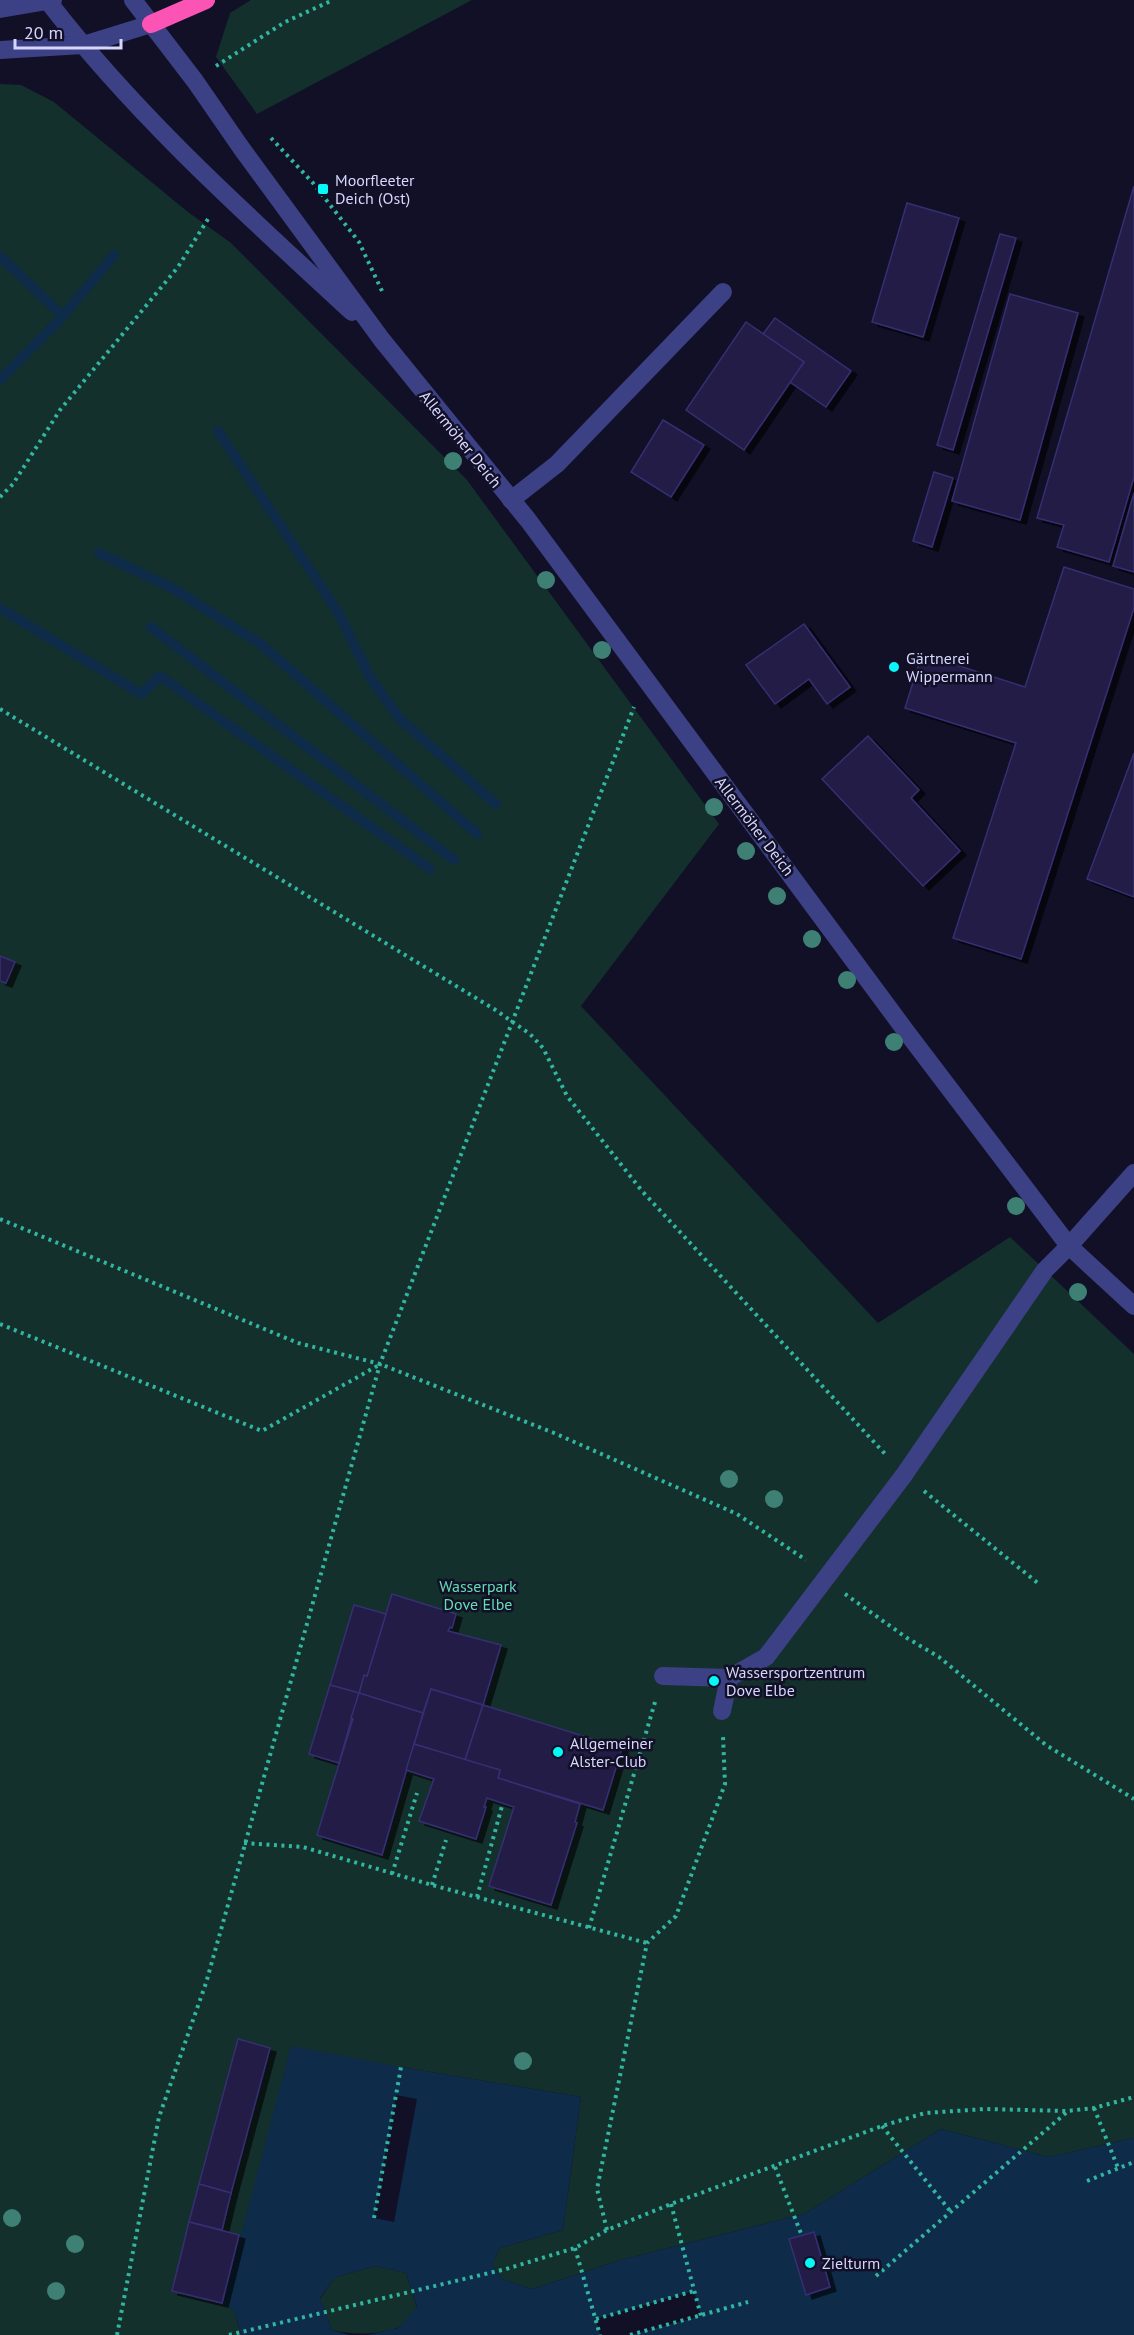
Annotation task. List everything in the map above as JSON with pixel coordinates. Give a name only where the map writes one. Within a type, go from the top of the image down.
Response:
[{"type":"highway","points":[[151,24],[206,0]]},
{"type":"street","name":"Allermöher Deich","points":[[49,0],[83,45],[201,173],[382,340]]},
{"type":"street","points":[[0,9],[49,0]]},
{"type":"street","name":"Allermöher Deich","points":[[133,0],[195,81],[382,340],[511,500],[1069,1246],[1134,1306]]},
{"type":"street","points":[[0,50],[83,45],[151,24]]},
{"type":"street","points":[[511,500],[557,464],[723,292]]},
{"type":"street","points":[[663,1676],[729,1678],[766,1657],[904,1475],[1045,1270],[1134,1173]]},
{"type":"street","points":[[722,1710],[729,1678]]},
{"type":"path","points":[[195,81],[285,22],[333,0]]},
{"type":"path","points":[[0,498],[13,484],[60,410],[178,267],[208,219]]},
{"type":"path","points":[[117,2335],[159,2117],[206,1983],[380,1364],[645,678]]},
{"type":"path","points":[[0,709],[513,1020],[530,1034],[543,1048],[567,1096],[642,1191],[904,1475],[1039,1584]]},
{"type":"path","points":[[0,1219],[298,1343],[380,1364],[554,1433],[737,1514],[829,1575],[836,1587],[907,1638],[939,1657],[1046,1745],[1134,1799]]},
{"type":"path","points":[[0,1324],[262,1431],[380,1364]]},
{"type":"path","points":[[589,1928],[663,1676]]},
{"type":"path","points":[[607,2230],[597,2189],[647,1943],[676,1916],[725,1784],[722,1710]]},
{"type":"path","points":[[392,1874],[417,1793]]},
{"type":"path","points":[[477,1897],[502,1806]]},
{"type":"path","points":[[432,1885],[446,1840]]},
{"type":"path","points":[[244,1843],[303,1847],[392,1874],[647,1943]]},
{"type":"path","points":[[374,2218],[401,2067]]},
{"type":"path","points":[[229,2335],[506,2269],[575,2248],[607,2230],[670,2204],[882,2126],[925,2113],[985,2109],[1067,2111],[1095,2108],[1134,2097]]},
{"type":"path","points":[[1095,2108],[1118,2168]]},
{"type":"path","points":[[876,2276],[1067,2111]]},
{"type":"path","points":[[882,2126],[951,2212]]},
{"type":"path","points":[[1087,2181],[1134,2162]]},
{"type":"path","points":[[775,2167],[802,2236]]},
{"type":"path","points":[[670,2204],[701,2316]]},
{"type":"path","points":[[575,2248],[600,2335]]},
{"type":"path","points":[[596,2319],[694,2291]]},
{"type":"path","points":[[630,2335],[748,2302]]},
{"type":"green space","points":[[251,0],[472,0],[257,114],[216,57],[230,13]]},
{"type":"green space","name":"Wasserpark Dove Elbe","points":[[0,84],[21,85],[54,102],[188,212],[231,243],[467,480],[719,824],[581,1006],[878,1323],[1010,1237],[1134,1354],[1134,2138],[1049,2157],[941,2129],[804,2214],[621,2260],[532,2289],[502,2279],[492,2264],[500,2248],[563,2230],[581,2097],[401,2067],[235,2312],[241,2335],[0,2335]]},
{"type":"green space","points":[[377,2266],[406,2273],[417,2308],[397,2328],[364,2334],[332,2330],[320,2299],[335,2277]]},
{"type":"water","points":[[291,2046],[581,2097],[563,2230],[500,2248],[492,2264],[502,2279],[532,2289],[621,2260],[804,2214],[941,2129],[1049,2157],[1134,2138],[1134,2335],[368,2335],[398,2328],[417,2307],[406,2273],[377,2266],[335,2277],[320,2298],[332,2330],[349,2335],[241,2335],[235,2312],[223,2303]]},
{"type":"pier","points":[[396,2095],[417,2099],[394,2222],[374,2218]]},
{"type":"pier","points":[[694,2291],[701,2316],[630,2335],[600,2335],[596,2319]]},
{"type":"building","points":[[1134,186],[1134,477],[1109,562],[1057,547],[1064,525],[1037,518]]},
{"type":"building","points":[[907,203],[959,218],[923,337],[872,322]]},
{"type":"building","points":[[1000,234],[1016,238],[953,450],[937,445]]},
{"type":"building","points":[[1010,294],[1078,313],[1020,520],[952,501]]},
{"type":"building","points":[[775,318],[851,371],[826,407],[790,382],[804,362],[763,334]]},
{"type":"building","points":[[746,322],[804,362],[744,450],[686,410]]},
{"type":"building","points":[[663,420],[704,445],[671,497],[631,472]]},
{"type":"building","points":[[934,472],[953,478],[932,547],[913,541]]},
{"type":"building","points":[[1134,493],[1134,572],[1113,566]]},
{"type":"building","points":[[1064,567],[1134,589],[1134,608],[1021,959],[953,938],[1016,743],[905,708],[922,654],[1025,687]]},
{"type":"building","points":[[804,624],[850,687],[827,704],[809,679],[775,704],[746,665]]},
{"type":"building","points":[[868,736],[919,790],[911,798],[960,851],[923,886],[822,779]]},
{"type":"building","points":[[1134,753],[1134,897],[1087,879]]},
{"type":"building","points":[[0,956],[15,962],[6,983],[0,981]]},
{"type":"building","points":[[392,1594],[456,1614],[452,1628],[450,1627],[448,1631],[501,1645],[483,1705],[431,1689],[423,1713],[359,1693],[364,1675],[367,1676]]},
{"type":"building","points":[[354,1605],[386,1614],[367,1676],[364,1675],[359,1693],[330,1685]]},
{"type":"building","points":[[330,1685],[359,1693],[339,1763],[309,1754]]},
{"type":"building","points":[[431,1689],[483,1705],[465,1760],[414,1744]]},
{"type":"building","points":[[359,1693],[423,1713],[382,1855],[317,1835]]},
{"type":"building","points":[[483,1705],[622,1748],[603,1810],[498,1778],[500,1770],[465,1760]]},
{"type":"building","points":[[414,1744],[500,1770],[498,1778],[580,1804],[575,1822],[577,1823],[551,1905],[489,1886],[514,1807],[487,1798],[476,1839],[419,1821],[434,1779],[406,1770]]},
{"type":"building","points":[[238,2039],[270,2048],[231,2193],[199,2184]]},
{"type":"building","points":[[199,2184],[231,2193],[222,2230],[189,2222]]},
{"type":"building","points":[[189,2222],[239,2235],[222,2303],[172,2291]]},
{"type":"building","name":"Zielturm","points":[[814,2232],[830,2287],[806,2295],[789,2239]]},
{"type":"waterway","points":[[0,380],[63,316],[114,255]]},
{"type":"waterway","points":[[0,256],[63,316]]},
{"type":"waterway","points":[[218,431],[338,612],[370,677],[399,718],[496,804]]},
{"type":"waterway","points":[[99,553],[174,589],[262,645],[477,834]]},
{"type":"waterway","points":[[0,608],[141,694],[160,676],[430,869]]},
{"type":"waterway","points":[[151,627],[454,860]]},
{"type":"place","name":"Moorfleeter Deich (Ost)","points":[[323,189]]},
{"type":"place","name":"Gärtnerei Wippermann","points":[[894,667]]},
{"type":"place","name":"Wassersportzentrum Dove Elbe","points":[[714,1681]]},
{"type":"place","name":"Allgemeiner Alster-Club","points":[[558,1752]]},
{"type":"place","name":"Zielturm","points":[[810,2263]]}]
